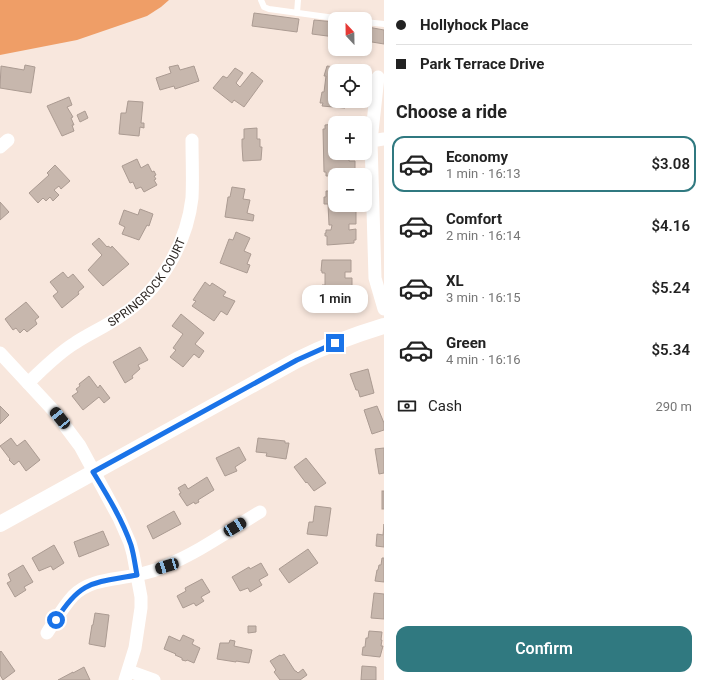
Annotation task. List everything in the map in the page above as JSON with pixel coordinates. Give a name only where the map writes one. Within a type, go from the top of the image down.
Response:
[{"type":"street","points":[[378,77],[375,278],[384,309]]},
{"type":"street","name":"SPRINGROCK COURT","points":[[28,383],[53,359],[69,347],[122,315],[136,304],[156,284],[163,274],[180,244],[188,222],[192,186],[192,140]]},
{"type":"street","points":[[0,524],[297,360],[324,347],[384,326]]},
{"type":"street","points":[[0,353],[67,427],[80,446],[119,518],[130,543],[141,597],[141,608],[135,648],[127,675],[154,680]]},
{"type":"street","points":[[47,633],[64,607],[74,595],[83,588],[94,582],[137,575],[167,566],[185,557],[260,512]]},
{"type":"lane","points":[[262,0],[264,7],[269,9],[328,17]]},
{"type":"lane","points":[[297,13],[298,0]]},
{"type":"lane","points":[[372,23],[384,24]]},
{"type":"shaded area","points":[[0,0],[169,0],[147,16],[77,40],[0,55]]},
{"type":"building","points":[[254,13],[299,19],[297,32],[252,26]]},
{"type":"building","points":[[314,20],[328,21],[328,36],[312,34]]},
{"type":"building","points":[[372,28],[384,30],[384,44],[372,42]]},
{"type":"building","points":[[25,65],[35,67],[31,93],[0,88],[1,66],[24,70]]},
{"type":"building","points":[[178,65],[180,70],[194,66],[199,81],[175,89],[174,86],[160,90],[156,78],[171,73],[169,67]]},
{"type":"building","points":[[328,66],[328,107],[322,106],[323,103],[320,103],[322,92],[324,92],[326,76],[324,76]]},
{"type":"building","points":[[235,68],[243,73],[236,83],[240,87],[252,72],[263,81],[244,107],[234,100],[232,103],[213,88],[223,76],[227,78]]},
{"type":"building","points":[[69,97],[72,105],[67,107],[73,117],[71,118],[74,125],[72,125],[74,131],[62,136],[47,106]]},
{"type":"building","points":[[128,101],[143,102],[141,123],[144,123],[144,128],[140,127],[139,136],[119,134],[121,113],[126,113]]},
{"type":"building","points":[[85,111],[88,118],[80,122],[77,115]]},
{"type":"building","points":[[325,125],[328,125],[328,160],[355,161],[355,168],[328,168],[328,176],[326,176],[326,172],[324,172],[323,129],[325,129]]},
{"type":"building","points":[[257,128],[257,139],[260,139],[260,147],[262,147],[261,160],[243,161],[242,139],[244,139],[244,129]]},
{"type":"building","points":[[137,159],[141,168],[148,164],[152,172],[154,171],[156,175],[154,176],[156,179],[154,180],[157,185],[144,192],[141,187],[136,189],[133,182],[130,183],[122,166]]},
{"type":"building","points":[[55,165],[70,181],[61,189],[59,186],[54,190],[59,195],[53,201],[50,197],[46,201],[43,198],[38,203],[29,193],[49,175],[47,173]]},
{"type":"building","points":[[232,187],[245,189],[243,199],[250,200],[247,213],[254,215],[253,221],[225,217],[228,197],[230,197]]},
{"type":"building","points":[[326,191],[328,191],[328,204],[324,204],[324,197],[326,197]]},
{"type":"building","points":[[0,202],[9,212],[0,220]]},
{"type":"building","points":[[140,209],[153,214],[149,226],[147,225],[139,240],[122,234],[125,227],[119,224],[124,210],[138,215]]},
{"type":"building","points":[[328,212],[356,212],[356,224],[349,224],[349,230],[356,229],[356,240],[354,240],[354,243],[327,245],[327,236],[325,236],[325,233],[326,230],[331,230],[332,225],[329,225]]},
{"type":"building","points":[[236,232],[250,238],[244,251],[251,254],[247,264],[250,265],[247,273],[220,263],[229,239],[233,240]]},
{"type":"building","points":[[99,238],[107,247],[108,246],[111,248],[112,246],[129,264],[103,286],[88,270],[102,255],[92,244]]},
{"type":"building","points":[[322,260],[351,260],[351,272],[345,272],[345,278],[352,278],[352,292],[349,292],[349,298],[325,298],[325,293],[322,293],[322,285],[325,285],[325,273],[322,273],[321,271]]},
{"type":"building","points":[[63,272],[68,278],[73,274],[84,287],[78,292],[79,294],[62,308],[53,296],[58,292],[50,282]]},
{"type":"building","points":[[205,282],[210,286],[212,283],[226,292],[223,296],[235,301],[227,315],[221,311],[214,321],[192,306],[196,301],[193,300]]},
{"type":"building","points":[[26,302],[39,317],[35,320],[37,324],[27,332],[24,329],[20,333],[16,328],[13,330],[5,319]]},
{"type":"building","points":[[181,314],[204,333],[195,344],[204,351],[199,358],[194,354],[183,367],[170,357],[176,350],[173,348],[183,334],[172,326]]},
{"type":"building","points":[[140,347],[148,360],[138,365],[140,369],[132,376],[133,378],[125,383],[113,362]]},
{"type":"building","points":[[368,369],[374,393],[360,397],[350,374]]},
{"type":"building","points":[[89,376],[98,388],[100,385],[110,398],[104,403],[99,397],[83,410],[72,396],[78,392],[76,389],[80,386],[79,384]]},
{"type":"building","points":[[0,406],[9,415],[0,424]]},
{"type":"building","points":[[377,406],[384,423],[384,430],[372,434],[364,410]]},
{"type":"building","points":[[11,438],[17,446],[25,440],[40,460],[26,471],[19,461],[14,465],[0,446]]},
{"type":"building","points":[[258,438],[285,441],[285,443],[289,443],[286,459],[266,456],[267,453],[256,452]]},
{"type":"building","points":[[239,447],[246,460],[235,467],[237,471],[225,476],[216,458]]},
{"type":"building","points":[[384,448],[384,473],[379,474],[375,449]]},
{"type":"building","points":[[306,458],[326,483],[314,491],[294,467]]},
{"type":"building","points":[[207,477],[214,490],[198,500],[199,502],[195,504],[194,502],[187,506],[179,494],[181,493],[178,488],[185,484],[188,489]]},
{"type":"building","points":[[382,491],[384,491],[384,509],[382,509]]},
{"type":"building","points":[[315,506],[331,508],[327,536],[307,534],[309,522],[313,522]]},
{"type":"building","points":[[174,511],[181,524],[153,539],[147,526]]},
{"type":"building","points":[[384,524],[384,547],[376,546],[377,534],[383,535]]},
{"type":"building","points":[[103,531],[109,545],[79,557],[74,542]]},
{"type":"building","points":[[54,545],[64,563],[53,570],[51,566],[39,571],[32,558]]},
{"type":"building","points":[[308,549],[318,563],[289,583],[279,569]]},
{"type":"building","points":[[382,558],[384,558],[384,582],[375,581],[377,570],[379,565],[381,565]]},
{"type":"building","points":[[261,563],[268,575],[259,580],[262,585],[250,592],[248,588],[240,591],[232,577],[249,567],[250,569]]},
{"type":"building","points":[[23,565],[33,582],[24,587],[26,590],[15,597],[7,583],[11,581],[8,574]]},
{"type":"building","points":[[202,579],[210,592],[201,597],[204,601],[196,606],[194,603],[183,608],[177,596],[186,591],[185,588]]},
{"type":"building","points":[[374,593],[384,594],[384,619],[371,618]]},
{"type":"building","points":[[95,613],[109,615],[105,647],[89,644]]},
{"type":"building","points":[[248,626],[256,626],[256,632],[248,633]]},
{"type":"building","points":[[369,631],[382,632],[381,646],[383,646],[380,657],[362,655],[363,647],[365,647],[366,638],[368,638]]},
{"type":"building","points":[[183,635],[194,640],[192,644],[200,648],[194,663],[187,660],[182,660],[182,658],[175,655],[176,654],[164,649],[169,636],[180,641]]},
{"type":"building","points":[[230,640],[235,641],[234,646],[252,650],[249,663],[217,659],[220,643],[229,643]]},
{"type":"building","points":[[1,651],[15,671],[3,680],[0,675]]},
{"type":"building","points":[[284,654],[295,671],[298,673],[303,669],[307,675],[300,680],[280,680],[274,672],[276,670],[270,661]]},
{"type":"building","points":[[362,666],[376,667],[376,680],[361,680]]},
{"type":"building","points":[[84,667],[90,680],[58,680],[73,673]]},
{"type":"route","points":[[56,620],[74,595],[83,588],[94,582],[137,575],[130,543],[119,518],[93,472],[297,360],[335,343]]}]
